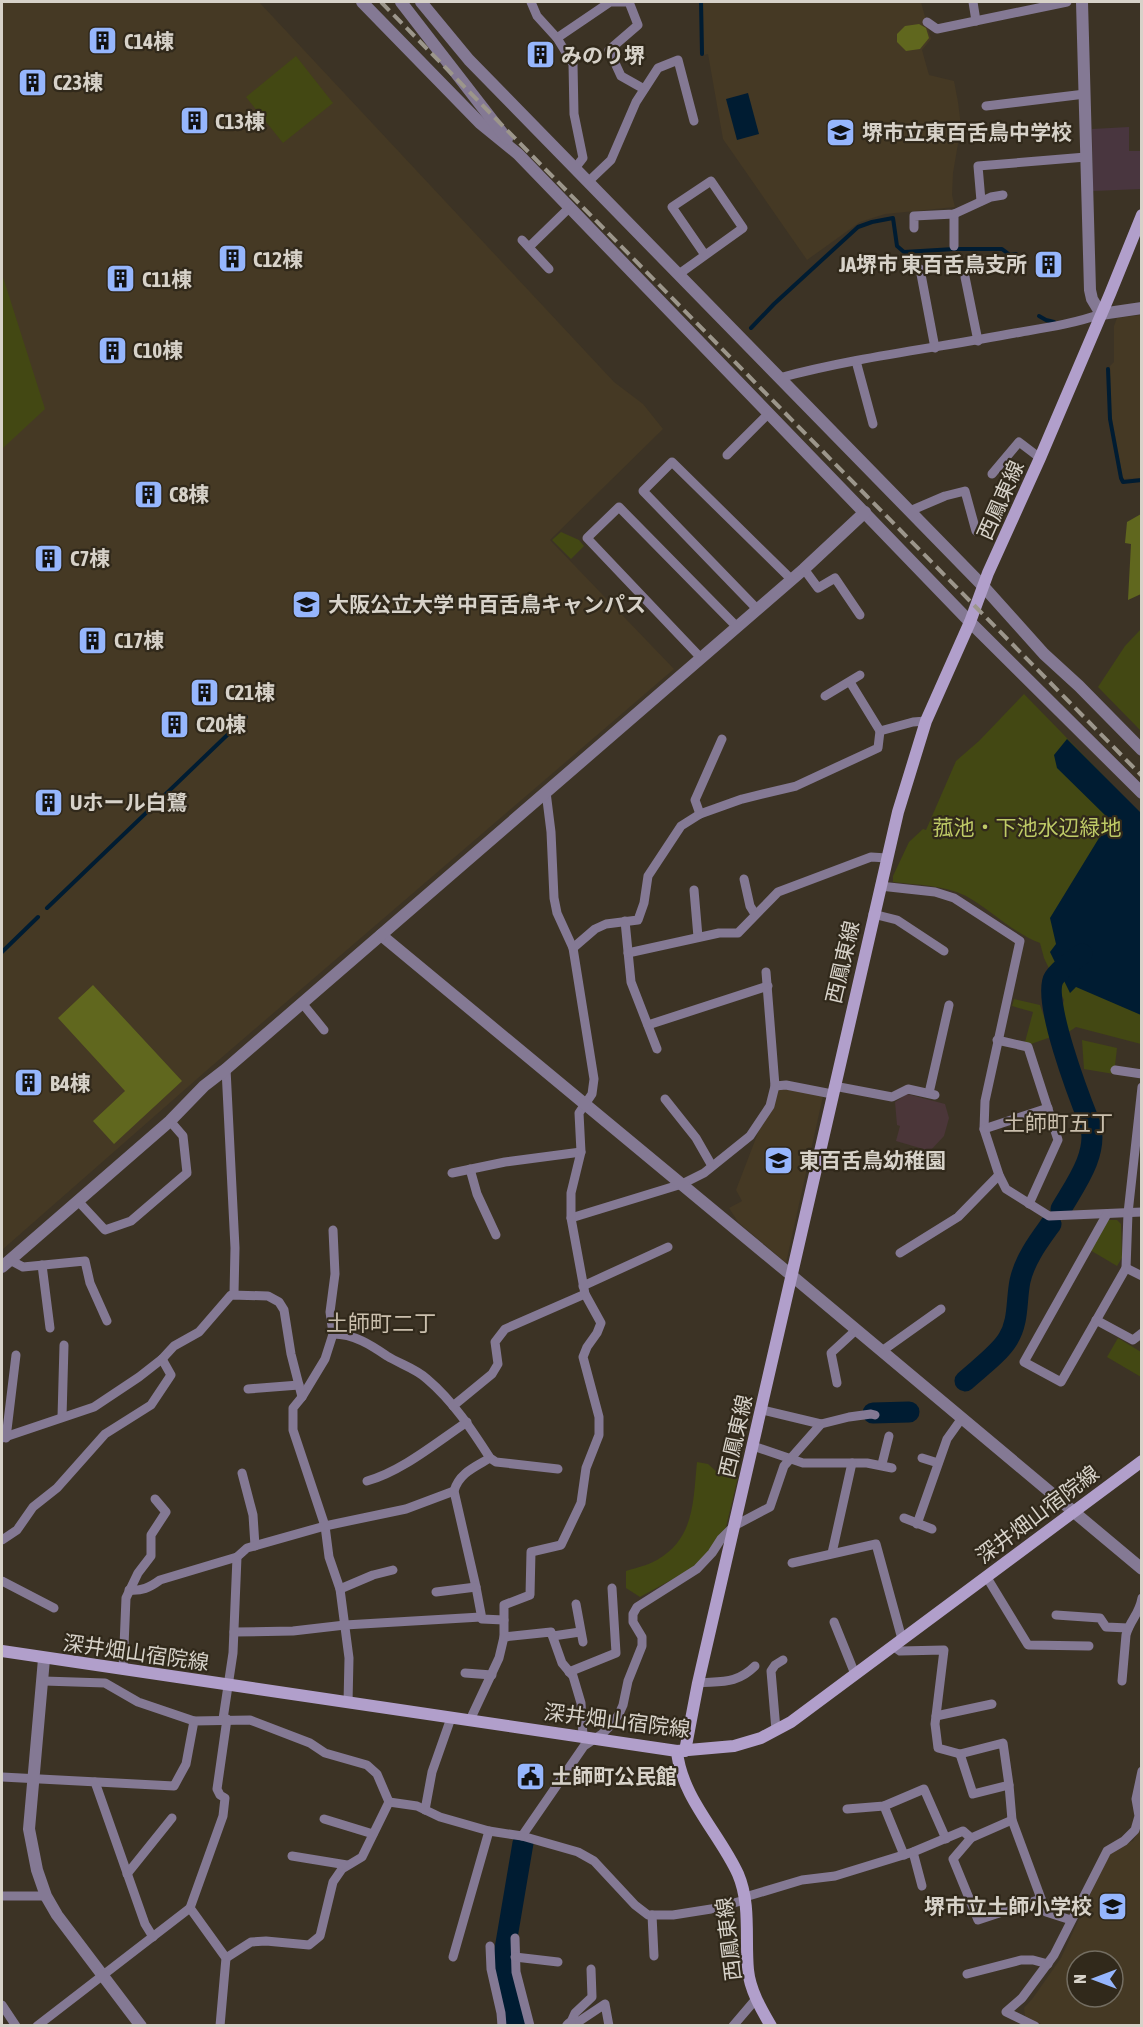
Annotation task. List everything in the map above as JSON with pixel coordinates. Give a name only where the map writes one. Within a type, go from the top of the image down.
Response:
[{"type":"main road","name":"西鳳東線","points":[[771,2025],[756,1999],[748,1973],[745,1898],[738,1875],[688,1787],[681,1770],[681,1751],[762,1410],[898,812],[926,721],[1142,215]]},
{"type":"main road","name":"深井畑山宿院線","points":[[2,1651],[681,1751],[734,1746],[761,1738],[791,1722],[1142,1461]]},
{"type":"street","points":[[362,2],[480,123],[519,154]]},
{"type":"street","points":[[401,2],[519,154],[970,622],[1142,793]]},
{"type":"street","points":[[421,2],[469,60],[983,586],[1044,654],[1080,686],[1142,750]]},
{"type":"street","points":[[531,2],[537,16],[557,38],[573,64],[574,114],[584,158],[576,167]]},
{"type":"street","points":[[557,38],[610,2],[629,2],[638,25],[609,50],[621,76],[644,89]]},
{"type":"street","points":[[973,2],[976,21]]},
{"type":"street","points":[[927,22],[937,29],[1067,2]]},
{"type":"street","points":[[1082,2],[1090,290],[1092,299],[1101,314]]},
{"type":"street","points":[[589,181],[611,160],[636,102],[658,68],[678,60],[694,121]]},
{"type":"street","points":[[986,106],[1085,94]]},
{"type":"street","points":[[981,201],[978,166],[1086,157]]},
{"type":"street","points":[[679,274],[743,228],[711,181],[672,207],[705,255]]},
{"type":"street","points":[[914,228],[914,216],[954,214],[981,201],[1003,195]]},
{"type":"street","points":[[549,269],[525,244],[570,208]]},
{"type":"street","points":[[954,214],[954,246]]},
{"type":"street","points":[[920,269],[935,348]]},
{"type":"street","points":[[965,277],[978,341]]},
{"type":"street","points":[[779,378],[814,368],[978,341],[1083,320],[1101,314],[1142,308]]},
{"type":"street","points":[[856,361],[873,424]]},
{"type":"street","points":[[727,455],[769,413]]},
{"type":"street","points":[[992,474],[1019,442],[1040,458]]},
{"type":"street","points":[[757,609],[643,491],[672,462],[792,580]]},
{"type":"street","points":[[910,511],[945,496],[965,491],[976,531]]},
{"type":"street","points":[[701,658],[587,538],[619,507],[737,627]]},
{"type":"street","points":[[6,1263],[170,1121],[204,1086],[792,580],[865,512]]},
{"type":"street","points":[[804,569],[818,588],[835,578],[860,615]]},
{"type":"street","points":[[825,696],[860,675]]},
{"type":"street","points":[[573,948],[595,929],[606,924],[638,920],[642,914],[648,876],[681,826],[700,814],[742,799],[796,786],[878,748],[880,731],[850,682]]},
{"type":"street","points":[[880,731],[926,721]]},
{"type":"street","points":[[700,814],[695,800],[722,739]]},
{"type":"street","points":[[470,1720],[499,1658],[504,1637],[504,1605],[530,1595],[531,1552],[561,1545],[581,1503],[586,1468],[599,1435],[599,1417],[583,1357],[601,1323],[584,1290],[571,1218],[571,1193],[581,1152],[579,1113],[592,1094],[594,1079],[573,948],[557,913],[554,898],[551,832],[546,792]]},
{"type":"street","points":[[628,953],[719,933],[738,933],[778,892],[871,857],[887,858]]},
{"type":"street","points":[[744,879],[750,906],[755,914]]},
{"type":"street","points":[[880,886],[935,892],[954,898],[1020,941],[997,1040],[986,1101],[984,1129],[1006,1189],[1049,1216],[1142,1212]]},
{"type":"street","points":[[694,890],[698,937]]},
{"type":"street","points":[[873,914],[897,920],[944,951]]},
{"type":"street","points":[[625,921],[631,982],[657,1049]]},
{"type":"street","points":[[381,935],[1142,1569]]},
{"type":"street","points":[[571,1218],[682,1185],[712,1166],[750,1136],[770,1106],[775,1086],[765,972]]},
{"type":"street","points":[[648,1026],[768,986]]},
{"type":"street","points":[[302,1003],[324,1030]]},
{"type":"street","points":[[775,1086],[786,1085],[892,1097],[908,1089],[932,1094],[950,1005]]},
{"type":"street","points":[[997,1040],[1028,1047],[1058,1140],[1029,1204]]},
{"type":"street","points":[[226,1069],[234,1225],[234,1294]]},
{"type":"street","points":[[1114,1070],[1142,1074]]},
{"type":"street","points":[[1107,1214],[1024,1362],[1061,1382],[1126,1268],[1128,1213],[1142,1087]]},
{"type":"street","points":[[665,1099],[696,1138],[712,1166]]},
{"type":"street","points":[[984,1129],[1048,1108]]},
{"type":"street","points":[[78,1201],[105,1230],[131,1221],[187,1173],[183,1136],[170,1121]]},
{"type":"street","points":[[452,1173],[505,1162],[581,1152]]},
{"type":"street","points":[[470,1169],[477,1194],[496,1235]]},
{"type":"street","points":[[900,1253],[958,1217],[999,1175]]},
{"type":"street","points":[[333,1230],[335,1274],[330,1312],[333,1334],[325,1359],[293,1408],[293,1430],[325,1526],[329,1557],[340,1589],[349,1658],[348,1703]]},
{"type":"street","points":[[453,1406],[492,1374],[498,1364],[495,1342],[505,1329],[668,1247]]},
{"type":"street","points":[[6,1263],[23,1267],[85,1261],[90,1283],[107,1321]]},
{"type":"street","points":[[42,1265],[50,1329]]},
{"type":"street","points":[[1126,1268],[1142,1276]]},
{"type":"street","points":[[16,1355],[4,1438],[94,1407],[139,1377],[174,1346],[200,1332],[231,1294],[268,1296],[279,1302],[284,1310],[291,1354],[302,1397]]},
{"type":"street","points":[[882,1351],[940,1309]]},
{"type":"street","points":[[1096,1320],[1133,1340],[1142,1333]]},
{"type":"street","points":[[837,1383],[831,1353],[856,1330]]},
{"type":"street","points":[[333,1334],[342,1334],[366,1342],[400,1364],[426,1377],[467,1422],[490,1458],[496,1462],[558,1469]]},
{"type":"street","points":[[62,1417],[64,1345]]},
{"type":"street","points":[[2,1526],[5,1537],[17,1530],[33,1508],[57,1488],[105,1434],[151,1406],[171,1375],[162,1359]]},
{"type":"street","points":[[248,1389],[299,1385]]},
{"type":"street","points":[[762,1410],[821,1424],[849,1417],[876,1415]]},
{"type":"street","points":[[917,1524],[946,1439],[962,1418]]},
{"type":"street","points":[[367,1481],[379,1478],[400,1466],[467,1422]]},
{"type":"street","points":[[522,1836],[584,1746],[612,1724],[619,1714],[628,1681],[642,1648],[642,1637],[634,1625],[633,1618],[637,1607],[694,1571],[734,1526],[770,1507],[782,1471],[790,1458],[821,1424]]},
{"type":"street","points":[[882,1464],[889,1436]]},
{"type":"street","points":[[753,1446],[803,1463],[882,1464],[892,1468]]},
{"type":"street","points":[[482,1617],[454,1491],[464,1473],[490,1458]]},
{"type":"street","points":[[922,1458],[938,1463]]},
{"type":"street","points":[[832,1553],[852,1463]]},
{"type":"street","points":[[242,1473],[253,1515],[255,1546]]},
{"type":"street","points":[[129,1590],[149,1588],[160,1580],[237,1557],[247,1548],[325,1526],[406,1509],[454,1491]]},
{"type":"street","points":[[123,1670],[125,1611],[129,1590],[151,1556],[151,1535],[166,1512],[155,1499]]},
{"type":"street","points":[[903,1518],[932,1529]]},
{"type":"street","points":[[792,1563],[876,1544],[900,1651],[944,1650],[935,1724],[938,1748],[960,1754],[1003,1743],[1012,1820],[1041,1899],[1046,1912],[1071,1920]]},
{"type":"street","points":[[37,2025],[190,1908],[223,1816],[225,1798],[220,1796],[217,1790],[234,1653],[237,1557]]},
{"type":"street","points":[[340,1589],[393,1570]]},
{"type":"street","points":[[986,1576],[1028,1645],[1089,1646]]},
{"type":"street","points":[[2,1581],[54,1608]]},
{"type":"street","points":[[436,1592],[476,1587]]},
{"type":"street","points":[[569,1672],[616,1653],[612,1588]]},
{"type":"street","points":[[1122,1681],[1128,1628],[1139,1611],[1142,1598]]},
{"type":"street","points":[[576,1604],[583,1642]]},
{"type":"street","points":[[1056,1615],[1100,1618],[1106,1627],[1128,1628]]},
{"type":"street","points":[[234,1632],[293,1631],[345,1624],[482,1617],[482,1619],[504,1620]]},
{"type":"street","points":[[834,1622],[855,1674]]},
{"type":"street","points":[[504,1637],[551,1632],[562,1663],[573,1676],[581,1702],[583,1737]]},
{"type":"street","points":[[553,1636],[580,1632]]},
{"type":"street","points":[[45,1659],[29,1829],[32,1851],[46,1896],[57,1916],[141,2025]]},
{"type":"street","points":[[776,1730],[771,1671],[783,1660]]},
{"type":"street","points":[[698,1683],[728,1681],[745,1676],[755,1666]]},
{"type":"street","points":[[465,1673],[492,1675]]},
{"type":"street","points":[[44,1681],[105,1683],[138,1702],[194,1721],[250,1720],[310,1743],[325,1753],[367,1765],[377,1774],[389,1802],[362,1857],[347,1864],[333,1882],[320,1936],[309,1945],[251,1942],[226,1958]]},
{"type":"street","points":[[936,1716],[992,1704]]},
{"type":"street","points":[[425,1810],[432,1772],[451,1718]]},
{"type":"street","points":[[2,1777],[174,1786],[186,1764],[194,1721]]},
{"type":"street","points":[[960,1754],[973,1794],[1009,1785]]},
{"type":"street","points":[[1035,2025],[1006,2012],[1022,1998],[1054,1955],[1107,1851],[1135,1830],[1139,1816],[1136,1799],[1142,1771]]},
{"type":"street","points":[[96,1782],[145,1924],[153,1936]]},
{"type":"street","points":[[847,1809],[884,1806],[924,1790],[946,1839]]},
{"type":"street","points":[[389,1802],[417,1806],[440,1817],[578,1852],[589,1857],[635,1905],[652,1916],[711,1909],[801,1880],[835,1875],[908,1854],[963,1831],[971,1838]]},
{"type":"street","points":[[884,1806],[922,1886]]},
{"type":"street","points":[[127,1874],[172,1818]]},
{"type":"street","points":[[324,1819],[373,1834]]},
{"type":"street","points":[[1012,1820],[971,1838],[953,1859],[978,1920],[1041,1899]]},
{"type":"street","points":[[453,1957],[489,1831]]},
{"type":"street","points":[[292,1856],[347,1864]]},
{"type":"street","points":[[2,1896],[46,1896]]},
{"type":"street","points":[[190,1908],[226,1958],[220,2025]]},
{"type":"street","points":[[652,1916],[654,1956]]},
{"type":"street","points":[[515,1938],[518,1983],[530,2025]]},
{"type":"street","points":[[490,1946],[491,1969],[502,2025]]},
{"type":"street","points":[[515,1957],[558,1962]]},
{"type":"street","points":[[967,1974],[1021,1960],[1048,1964]]},
{"type":"street","points":[[569,2024],[575,2013],[592,1997],[591,1969]]},
{"type":"street","points":[[733,2025],[756,1999]]},
{"type":"street","points":[[569,2024],[578,2022],[605,2004],[609,2025]]},
{"type":"street","points":[[2,2005],[16,2025]]},
{"type":"shaded area","name":"大阪公立大学 中百舌鳥キャンパス","points":[[2,2],[259,2],[614,382],[643,404],[663,429],[550,540],[674,669],[206,1071],[2,1250]]},
{"type":"shaded area","name":"堺市立東百舌鳥中学校","points":[[703,2],[921,2],[931,39],[922,50],[929,75],[954,81],[958,102],[961,126],[953,173],[952,195],[955,207],[885,214],[860,222],[807,260],[723,139],[708,54],[704,55]]},
{"type":"shaded area","points":[[1129,127],[1129,151],[1141,151],[1141,189],[1093,191],[1092,129]]},
{"type":"shaded area","points":[[1141,315],[1141,478],[1123,479],[1111,413],[1110,366],[1114,362],[1114,326],[1117,318]]},
{"type":"shaded area","name":"東百舌鳥幼稚園","points":[[779,1088],[823,1096],[786,1263],[738,1222],[729,1208],[742,1201],[736,1190],[759,1130],[774,1108]]},
{"type":"shaded area","points":[[907,1094],[945,1104],[949,1118],[944,1136],[930,1151],[896,1141],[900,1126],[897,1125],[895,1102]]},
{"type":"shaded area","name":"堺市立土師小学校","points":[[1141,1826],[1141,2025],[1043,2025],[1025,2016],[1024,2008],[1065,1949],[1065,2009],[1125,2009],[1125,1949],[1065,1949],[1109,1854],[1116,1847],[1133,1841]]},
{"type":"green space","points":[[919,24],[926,28],[929,38],[920,49],[906,51],[897,42],[897,34],[905,26]]},
{"type":"green space","points":[[296,56],[333,103],[283,143],[246,97]]},
{"type":"green space","points":[[2,274],[45,409],[2,449]]},
{"type":"green space","points":[[1141,514],[1141,594],[1128,600],[1131,544],[1125,543],[1127,522]]},
{"type":"green space","points":[[561,532],[579,540],[584,546],[571,559],[552,540]]},
{"type":"green space","points":[[1141,629],[1141,731],[1098,687],[1125,646]]},
{"type":"green space","name":"菰池・下池水辺緑地","points":[[1024,694],[1141,814],[1141,1044],[1076,1027],[1067,1033],[1062,1009],[1064,1000],[1044,958],[1040,943],[1030,939],[957,892],[893,882],[893,876],[909,842],[923,829],[926,830],[956,761],[979,741]]},
{"type":"green space","points":[[93,985],[182,1081],[114,1144],[93,1121],[125,1091],[58,1018]]},
{"type":"green space","points":[[1014,999],[1040,1005],[1051,1037],[1031,1044],[1025,1042],[1033,1012],[1012,1006]]},
{"type":"green space","points":[[1082,1040],[1117,1048],[1114,1074],[1084,1069]]},
{"type":"green space","points":[[1107,1220],[1117,1220],[1121,1224],[1122,1258],[1117,1266],[1090,1250]]},
{"type":"green space","points":[[1118,1338],[1141,1352],[1141,1377],[1107,1357]]},
{"type":"green space","points":[[697,1462],[708,1464],[719,1474],[738,1477],[725,1531],[693,1568],[640,1597],[626,1588],[626,1571],[657,1560],[679,1541],[693,1504]]},
{"type":"water","points":[[748,93],[759,134],[737,140],[726,99]]},
{"type":"water","points":[[1067,739],[1141,813],[1141,1015],[1076,987],[1070,993],[1050,952],[1056,944],[1050,918],[1110,820],[1057,768],[1054,755]]},
{"type":"waterway","points":[[701,2],[702,54]]},
{"type":"waterway","points":[[751,328],[858,227],[872,222],[893,218],[897,246],[904,252],[1002,249],[1010,255],[1016,254]]},
{"type":"waterway","points":[[1039,316],[1054,322]]},
{"type":"waterway","points":[[1108,369],[1110,419],[1121,478],[1123,482],[1142,480]]},
{"type":"waterway","points":[[47,908],[246,717]]},
{"type":"waterway","points":[[2,952],[38,917]]},
{"type":"waterway","points":[[1061,1209],[1084,1168],[1092,1135],[1063,1049],[1051,989],[1057,974],[1082,954]]},
{"type":"waterway","points":[[965,1381],[994,1356],[1012,1332],[1022,1273],[1032,1251],[1051,1224]]},
{"type":"waterway","points":[[873,1413],[909,1412]]},
{"type":"waterway","points":[[517,2026],[504,1979],[503,1961],[523,1843]]},
{"type":"railway","points":[[381,2],[1142,776]]},
{"type":"place","name":"C14棟","points":[[103,41]]},
{"type":"place","name":"みのり堺","points":[[540,55]]},
{"type":"place","name":"C23棟","points":[[32,82]]},
{"type":"place","name":"C13棟","points":[[194,121]]},
{"type":"place","name":"堺市立東百舌鳥中学校","points":[[841,132]]},
{"type":"place","name":"C12棟","points":[[232,259]]},
{"type":"place","name":"JA堺市 東百舌鳥支所","points":[[1048,264]]},
{"type":"place","name":"C11棟","points":[[121,279]]},
{"type":"place","name":"C10棟","points":[[112,350]]},
{"type":"place","name":"C8棟","points":[[148,494]]},
{"type":"place","name":"C7棟","points":[[49,558]]},
{"type":"place","name":"大阪公立大学 中百舌鳥キャンパス","points":[[307,604]]},
{"type":"place","name":"C17棟","points":[[93,640]]},
{"type":"place","name":"C21棟","points":[[204,692]]},
{"type":"place","name":"C20棟","points":[[175,724]]},
{"type":"place","name":"Uホール白鷺","points":[[49,802]]},
{"type":"place","name":"B4棟","points":[[29,1083]]},
{"type":"place","name":"東百舌鳥幼稚園","points":[[778,1160]]},
{"type":"place","name":"土師町公民館","points":[[530,1776]]},
{"type":"place","name":"堺市立土師小学校","points":[[1113,1906]]},
{"type":"district","name":"土師町五丁","points":[[1058,1123]]},
{"type":"district","name":"土師町二丁","points":[[381,1323]]}]
